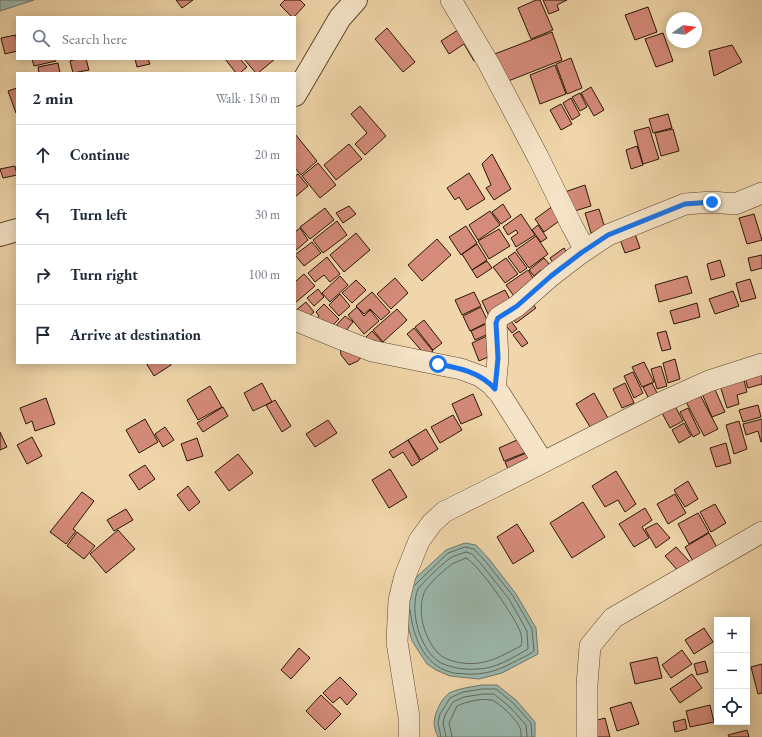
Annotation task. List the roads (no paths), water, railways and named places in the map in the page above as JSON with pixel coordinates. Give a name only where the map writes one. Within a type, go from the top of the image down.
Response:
[{"type":"street","points":[[296,93],[340,18],[356,0]]},
{"type":"street","points":[[451,0],[489,64],[585,250]]},
{"type":"street","points":[[495,389],[498,358],[496,323],[498,318],[517,306],[551,276],[585,250],[608,235],[685,204],[712,202],[735,204],[762,193]]},
{"type":"street","points":[[0,235],[16,230]]},
{"type":"street","points":[[296,320],[372,351],[462,369],[480,376],[500,394],[543,462]]},
{"type":"street","points":[[409,737],[409,717],[397,642],[399,600],[405,576],[419,541],[432,523],[444,512],[709,381],[762,364]]},
{"type":"street","points":[[587,737],[587,686],[590,646],[613,618],[762,532]]},
{"type":"water","points":[[0,0],[34,0],[0,11]]},
{"type":"water","points":[[465,543],[476,545],[489,559],[516,594],[536,628],[538,654],[502,673],[479,679],[450,676],[427,664],[412,641],[407,623],[410,583],[446,550]]},
{"type":"water","points":[[482,685],[497,685],[516,700],[535,722],[535,737],[438,737],[434,722],[437,709],[445,697],[451,692]]}]
